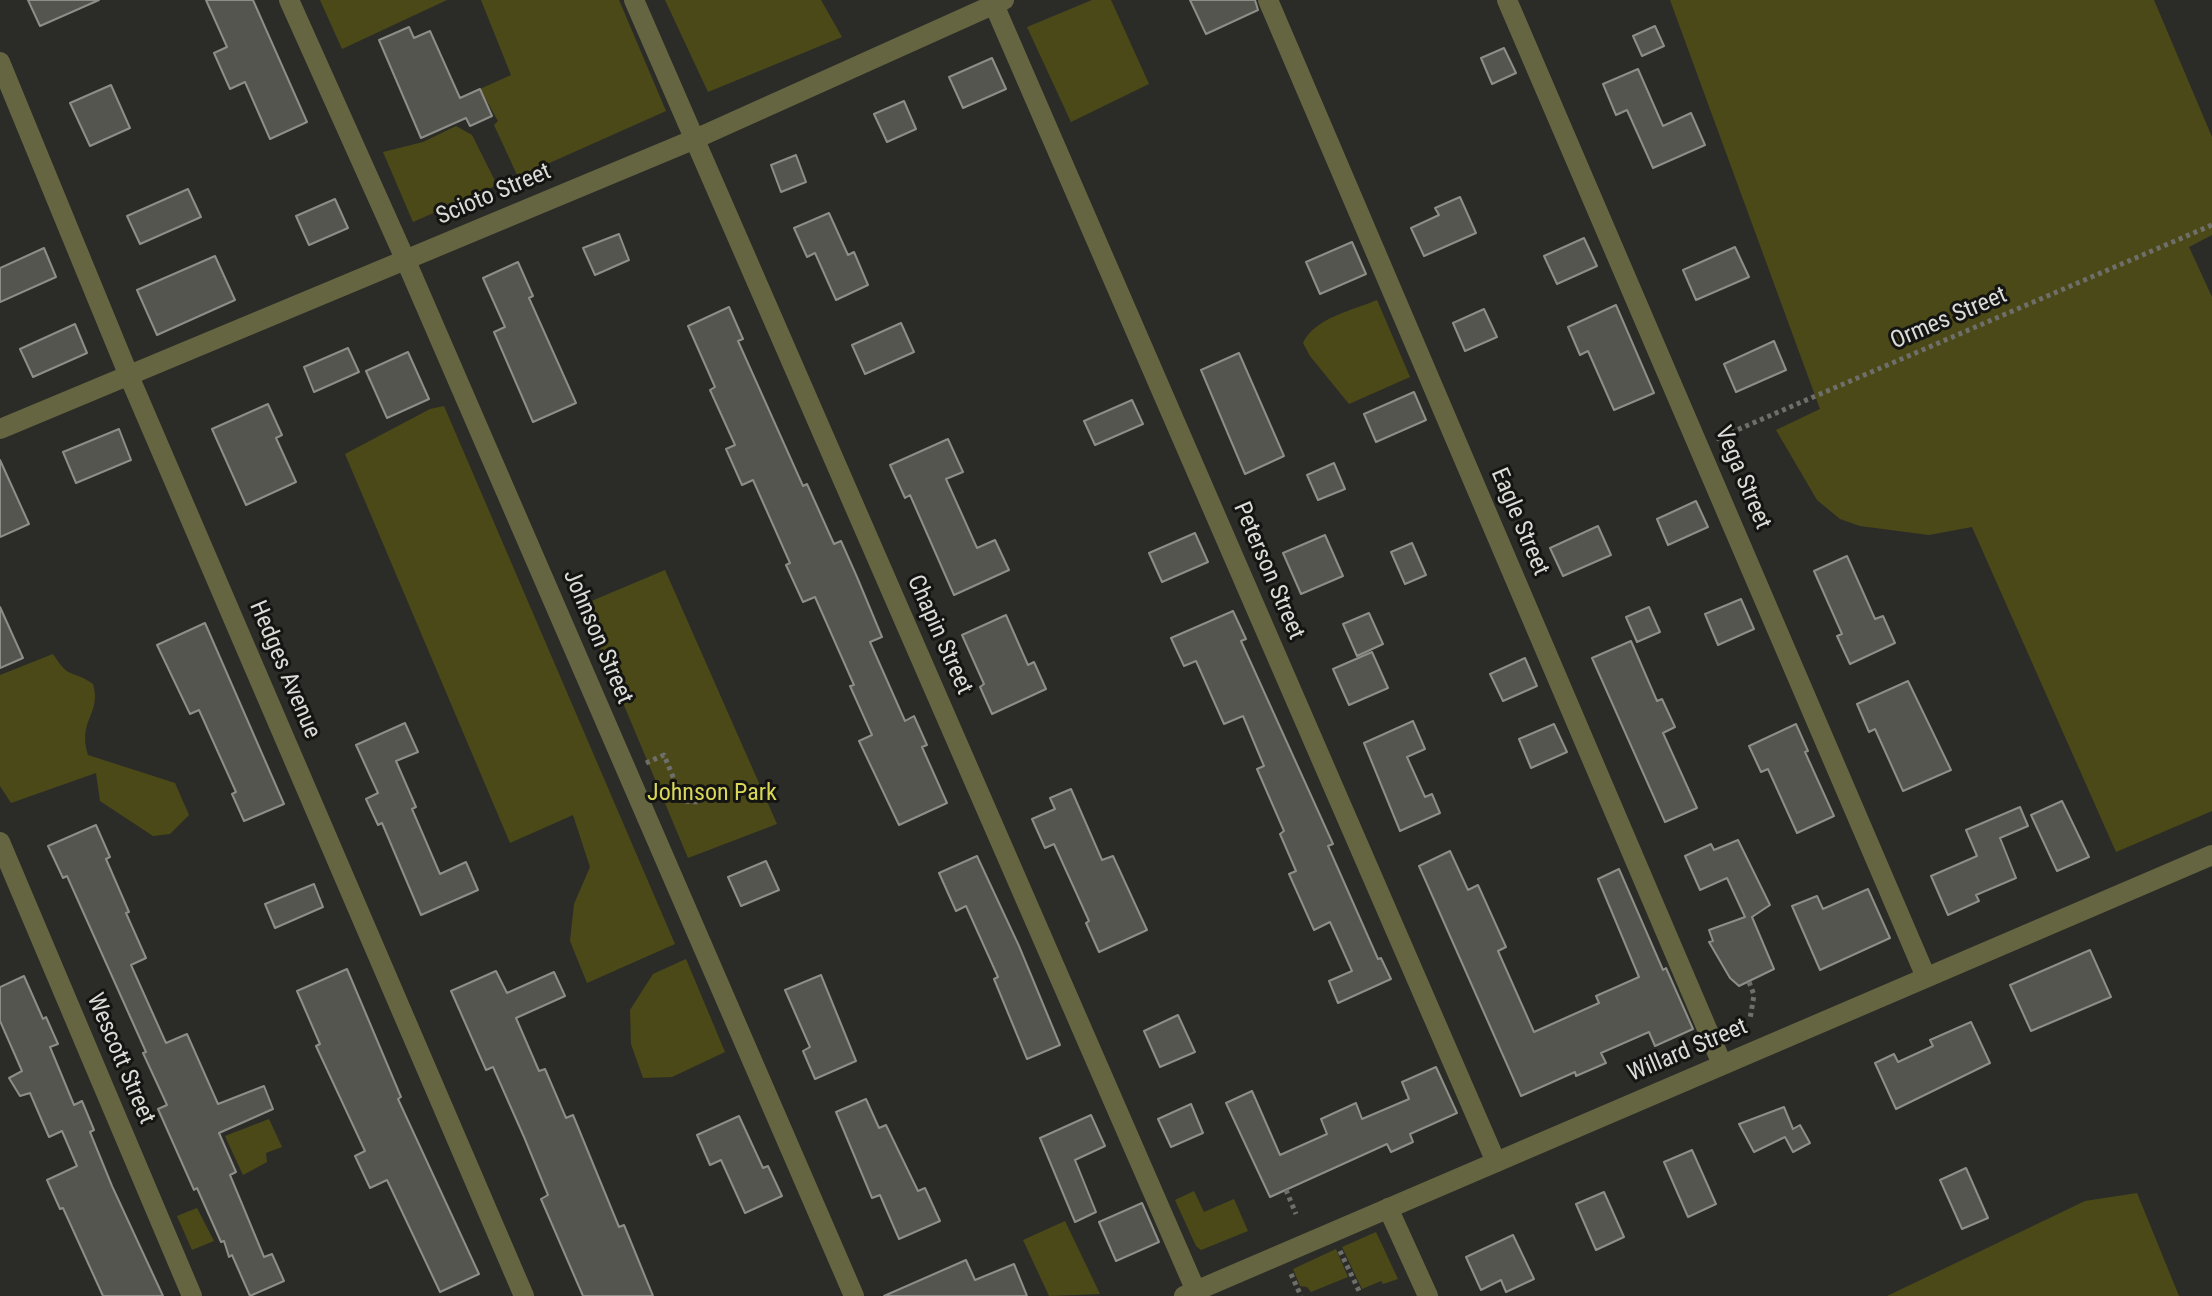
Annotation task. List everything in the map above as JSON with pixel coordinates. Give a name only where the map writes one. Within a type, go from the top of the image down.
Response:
[{"type":"street","name":"Johnson Street","points":[[289,0],[406,261],[854,1296]]},
{"type":"street","name":"Chapin Street","points":[[634,0],[1190,1293]]},
{"type":"street","name":"Eagle Street","points":[[1268,0],[1722,1064]]},
{"type":"street","name":"Vega Street","points":[[1507,0],[1926,977]]},
{"type":"street","name":"Scioto Street","points":[[0,429],[695,139],[997,1]]},
{"type":"street","name":"Peterson Street","points":[[997,1],[1496,1162]]},
{"type":"street","name":"Hedges Avenue","points":[[0,62],[129,376],[524,1296]]},
{"type":"street","name":"Wescott Street","points":[[0,842],[192,1296]]},
{"type":"street","name":"Willard Street","points":[[1190,1293],[2212,855]]},
{"type":"street","points":[[1388,1208],[1428,1296]]},
{"type":"path","name":"Ormes Street","points":[[1700,446],[2212,225]]},
{"type":"path","points":[[627,773],[664,755],[683,801],[698,802]]},
{"type":"path","points":[[1749,982],[1754,995],[1750,1019]]},
{"type":"path","points":[[1286,1190],[1296,1214]]},
{"type":"path","points":[[1338,1246],[1360,1293]]},
{"type":"path","points":[[1289,1268],[1301,1296]]},
{"type":"green space","points":[[320,0],[447,0],[342,49]]},
{"type":"green space","points":[[481,0],[619,0],[666,111],[518,177],[494,125],[498,121],[480,89],[511,75]]},
{"type":"green space","points":[[665,0],[821,0],[842,37],[708,92]]},
{"type":"green space","points":[[1092,0],[1111,0],[1149,84],[1071,122],[1027,27]]},
{"type":"green space","points":[[1670,0],[2154,0],[2212,137],[2212,235],[2189,247],[2212,297],[2212,811],[2116,852],[1972,527],[1929,535],[1860,526],[1840,519],[1817,500],[1776,430],[1820,409]]},
{"type":"green space","points":[[456,126],[472,135],[497,185],[413,222],[383,152],[423,142]]},
{"type":"green space","points":[[1377,300],[1410,377],[1349,404],[1303,343],[1308,334],[1325,321]]},
{"type":"green space","points":[[444,406],[675,944],[587,983],[570,941],[574,904],[590,867],[573,815],[510,843],[345,454],[430,409]]},
{"type":"green space","name":"Johnson Park","points":[[665,570],[777,824],[688,858],[582,605]]},
{"type":"green space","points":[[53,654],[68,671],[93,684],[94,703],[85,733],[88,755],[175,783],[189,815],[170,834],[153,836],[100,801],[96,773],[11,803],[0,786],[0,675]]},
{"type":"green space","points":[[686,959],[725,1052],[672,1077],[643,1078],[631,1044],[630,1010],[653,974]]},
{"type":"green space","points":[[269,1119],[282,1147],[266,1153],[267,1162],[243,1175],[225,1136]]},
{"type":"green space","points":[[1194,1191],[1204,1212],[1234,1199],[1248,1231],[1201,1250],[1196,1246],[1175,1200]]},
{"type":"green space","points":[[2137,1193],[2179,1296],[1887,1296],[2085,1201]]},
{"type":"green space","points":[[197,1208],[214,1241],[192,1250],[177,1216]]},
{"type":"green space","points":[[1065,1221],[1100,1294],[1049,1296],[1023,1240]]},
{"type":"green space","points":[[1376,1232],[1398,1279],[1383,1284],[1381,1281],[1362,1289],[1342,1247]]},
{"type":"green space","points":[[1336,1249],[1348,1277],[1311,1292],[1307,1287],[1300,1286],[1293,1269]]},
{"type":"building","points":[[28,0],[99,0],[40,26]]},
{"type":"building","points":[[206,0],[253,0],[307,122],[270,139],[245,82],[230,89],[214,53],[227,47]]},
{"type":"building","points":[[1190,0],[1255,0],[1258,10],[1206,34]]},
{"type":"building","points":[[1655,26],[1664,46],[1642,56],[1633,36]]},
{"type":"building","points":[[409,27],[414,38],[430,31],[460,98],[480,89],[492,116],[470,126],[466,118],[421,138],[379,40]]},
{"type":"building","points":[[1504,48],[1516,73],[1492,84],[1481,58]]},
{"type":"building","points":[[992,58],[1006,89],[963,108],[949,77]]},
{"type":"building","points":[[1638,69],[1663,126],[1691,113],[1705,145],[1653,168],[1627,110],[1616,115],[1603,84]]},
{"type":"building","points":[[111,85],[130,128],[90,146],[70,103]]},
{"type":"building","points":[[904,101],[916,129],[887,142],[874,114]]},
{"type":"building","points":[[796,155],[806,182],[781,192],[771,165]]},
{"type":"building","points":[[188,189],[201,217],[140,244],[127,216]]},
{"type":"building","points":[[1460,197],[1476,233],[1424,256],[1411,228],[1439,215],[1435,208]]},
{"type":"building","points":[[335,199],[348,228],[309,245],[296,216]]},
{"type":"building","points":[[829,213],[848,255],[854,252],[868,285],[836,300],[815,253],[807,257],[794,228]]},
{"type":"building","points":[[619,234],[629,260],[595,275],[583,248]]},
{"type":"building","points":[[1584,238],[1597,266],[1557,284],[1544,256]]},
{"type":"building","points":[[1352,242],[1366,274],[1320,294],[1306,262]]},
{"type":"building","points":[[1735,247],[1749,277],[1696,300],[1683,270]]},
{"type":"building","points":[[44,248],[56,277],[0,302],[0,268]]},
{"type":"building","points":[[215,256],[235,300],[157,335],[137,290]]},
{"type":"building","points":[[518,262],[533,296],[529,298],[576,403],[533,422],[494,332],[505,327],[483,278]]},
{"type":"building","points":[[1616,305],[1654,393],[1614,410],[1588,351],[1580,355],[1568,327]]},
{"type":"building","points":[[729,307],[743,339],[738,341],[803,486],[807,484],[834,544],[841,541],[857,577],[882,637],[870,642],[905,721],[914,716],[927,745],[922,747],[947,803],[899,825],[859,741],[872,735],[850,686],[854,685],[815,597],[803,602],[786,565],[790,563],[753,480],[742,485],[726,449],[735,445],[710,390],[715,387],[688,326]]},
{"type":"building","points":[[1484,309],[1497,337],[1465,351],[1453,323]]},
{"type":"building","points":[[901,323],[914,352],[865,374],[852,345]]},
{"type":"building","points":[[75,324],[87,353],[33,377],[20,349]]},
{"type":"building","points":[[1774,341],[1786,370],[1736,392],[1724,364]]},
{"type":"building","points":[[348,348],[359,372],[314,392],[304,367]]},
{"type":"building","points":[[408,352],[429,399],[387,418],[366,371]]},
{"type":"building","points":[[1239,353],[1284,456],[1245,474],[1201,370]]},
{"type":"building","points":[[1414,392],[1426,420],[1376,442],[1364,414]]},
{"type":"building","points":[[1132,400],[1143,424],[1095,445],[1084,421]]},
{"type":"building","points":[[268,404],[282,435],[276,438],[296,482],[246,505],[212,429]]},
{"type":"building","points":[[119,429],[131,460],[76,483],[63,452]]},
{"type":"building","points":[[948,439],[963,472],[946,479],[977,548],[995,540],[1009,570],[954,595],[910,495],[905,498],[890,465]]},
{"type":"building","points":[[0,460],[29,524],[0,537]]},
{"type":"building","points":[[1334,463],[1345,489],[1318,500],[1307,475]]},
{"type":"building","points":[[1696,501],[1708,527],[1668,545],[1657,519]]},
{"type":"building","points":[[1598,526],[1611,555],[1563,576],[1550,548]]},
{"type":"building","points":[[1195,533],[1208,562],[1162,582],[1149,553]]},
{"type":"building","points":[[1325,535],[1343,576],[1301,594],[1283,553]]},
{"type":"building","points":[[1412,543],[1426,575],[1405,584],[1391,552]]},
{"type":"building","points":[[1847,556],[1875,619],[1883,616],[1895,643],[1850,664],[1837,636],[1842,634],[1814,571]]},
{"type":"building","points":[[1741,599],[1754,629],[1718,645],[1705,614]]},
{"type":"building","points":[[0,607],[23,658],[0,668]]},
{"type":"building","points":[[1649,607],[1660,632],[1637,642],[1626,617]]},
{"type":"building","points":[[1233,611],[1246,639],[1241,641],[1333,844],[1328,846],[1378,959],[1381,958],[1391,979],[1338,1003],[1329,981],[1352,971],[1330,922],[1314,930],[1289,874],[1296,871],[1280,834],[1284,831],[1257,769],[1264,766],[1243,716],[1224,724],[1196,661],[1184,666],[1171,638]]},
{"type":"building","points":[[1369,613],[1383,644],[1357,656],[1343,624]]},
{"type":"building","points":[[1006,615],[1028,665],[1034,662],[1046,689],[992,714],[980,687],[984,684],[962,635]]},
{"type":"building","points":[[205,623],[284,804],[244,821],[232,794],[236,792],[199,710],[190,714],[157,645]]},
{"type":"building","points":[[1631,641],[1657,701],[1662,699],[1675,727],[1663,733],[1697,808],[1665,822],[1592,658]]},
{"type":"building","points":[[1372,652],[1388,688],[1349,705],[1333,669]]},
{"type":"building","points":[[1525,658],[1537,686],[1503,701],[1490,674]]},
{"type":"building","points":[[1908,681],[1951,770],[1903,791],[1875,729],[1869,732],[1857,704]]},
{"type":"building","points":[[1413,721],[1425,749],[1407,757],[1425,797],[1432,794],[1440,813],[1400,831],[1364,743]]},
{"type":"building","points":[[405,723],[418,752],[396,761],[416,807],[412,809],[440,874],[466,862],[478,890],[421,915],[382,823],[378,825],[366,799],[378,793],[356,745]]},
{"type":"building","points":[[1554,724],[1567,752],[1531,768],[1519,739]]},
{"type":"building","points":[[1796,724],[1834,816],[1797,833],[1768,769],[1761,772],[1749,746]]},
{"type":"building","points":[[1071,789],[1102,860],[1113,856],[1147,930],[1099,952],[1086,923],[1089,921],[1054,844],[1045,848],[1032,819],[1055,809],[1050,798]]},
{"type":"building","points":[[2062,801],[2089,857],[2057,871],[2031,815]]},
{"type":"building","points":[[2020,807],[2028,826],[2000,838],[2016,878],[1976,895],[1979,901],[1948,915],[1931,876],[1977,856],[1966,830]]},
{"type":"building","points":[[96,825],[110,857],[106,859],[129,912],[126,913],[146,958],[131,965],[166,1043],[187,1034],[218,1104],[264,1086],[273,1109],[219,1133],[236,1172],[230,1175],[264,1257],[272,1254],[284,1281],[250,1296],[197,1188],[194,1190],[158,1109],[167,1105],[143,1053],[146,1052],[67,876],[63,878],[48,846]]},
{"type":"building","points":[[1738,840],[1770,905],[1752,917],[1774,969],[1739,986],[1730,978],[1709,942],[1713,941],[1709,930],[1745,917],[1727,878],[1700,890],[1685,856],[1711,844],[1714,850]]},
{"type":"building","points":[[1450,851],[1468,890],[1478,885],[1506,947],[1498,951],[1534,1032],[1599,1003],[1596,996],[1639,977],[1598,879],[1619,869],[1663,970],[1666,968],[1693,1029],[1655,1046],[1649,1032],[1601,1053],[1606,1063],[1576,1076],[1575,1072],[1521,1096],[1419,866]]},
{"type":"building","points":[[977,856],[1060,1045],[1027,1059],[994,979],[998,977],[966,906],[956,911],[939,873]]},
{"type":"building","points":[[766,861],[779,890],[741,906],[728,877]]},
{"type":"building","points":[[314,884],[323,907],[275,928],[265,904]]},
{"type":"building","points":[[1868,889],[1890,938],[1820,970],[1792,906],[1817,896],[1823,909]]},
{"type":"building","points":[[2090,950],[2111,997],[2031,1031],[2010,985]]},
{"type":"building","points":[[347,969],[401,1097],[398,1099],[479,1274],[440,1292],[387,1180],[370,1188],[355,1156],[365,1151],[316,1046],[320,1044],[297,991]]},
{"type":"building","points":[[496,971],[507,993],[554,972],[565,996],[516,1018],[539,1071],[545,1069],[566,1118],[573,1115],[619,1227],[624,1225],[653,1296],[583,1296],[541,1199],[548,1195],[524,1137],[493,1067],[486,1070],[451,991]]},
{"type":"building","points":[[821,975],[856,1061],[815,1079],[803,1051],[810,1047],[785,990]]},
{"type":"building","points":[[24,976],[58,1044],[50,1047],[74,1105],[82,1101],[94,1130],[90,1132],[112,1186],[163,1296],[103,1296],[47,1180],[77,1166],[62,1131],[49,1137],[30,1093],[20,1096],[9,1078],[22,1071],[0,1021],[0,987]]},
{"type":"building","points":[[1178,1015],[1195,1052],[1160,1067],[1144,1031]]},
{"type":"building","points":[[1971,1022],[1990,1063],[1896,1109],[1875,1063],[1894,1054],[1898,1062],[1933,1046],[1930,1040]]},
{"type":"building","points":[[1436,1067],[1457,1113],[1410,1134],[1413,1142],[1391,1152],[1387,1144],[1270,1197],[1226,1103],[1252,1091],[1280,1155],[1327,1134],[1321,1119],[1356,1103],[1362,1119],[1409,1099],[1402,1082]]},
{"type":"building","points":[[866,1099],[879,1128],[886,1125],[918,1191],[925,1188],[940,1221],[899,1239],[880,1195],[872,1198],[836,1112]]},
{"type":"building","points":[[1191,1104],[1203,1133],[1171,1147],[1158,1119]]},
{"type":"building","points":[[1784,1107],[1793,1129],[1800,1125],[1810,1143],[1793,1152],[1785,1137],[1754,1152],[1739,1124]]},
{"type":"building","points":[[1091,1115],[1105,1146],[1075,1160],[1096,1212],[1075,1222],[1040,1138]]},
{"type":"building","points":[[739,1116],[763,1168],[768,1166],[782,1196],[745,1213],[721,1160],[710,1165],[697,1135]]},
{"type":"building","points":[[1692,1150],[1716,1204],[1688,1217],[1664,1162]]},
{"type":"building","points":[[1966,1168],[1988,1218],[1962,1229],[1940,1180]]},
{"type":"building","points":[[1604,1192],[1624,1237],[1596,1250],[1576,1204]]},
{"type":"building","points":[[1142,1203],[1159,1242],[1116,1261],[1099,1222]]},
{"type":"building","points":[[1513,1235],[1534,1279],[1506,1292],[1501,1280],[1481,1290],[1466,1257]]},
{"type":"building","points":[[966,1260],[975,1280],[1014,1264],[1027,1296],[884,1296]]}]
